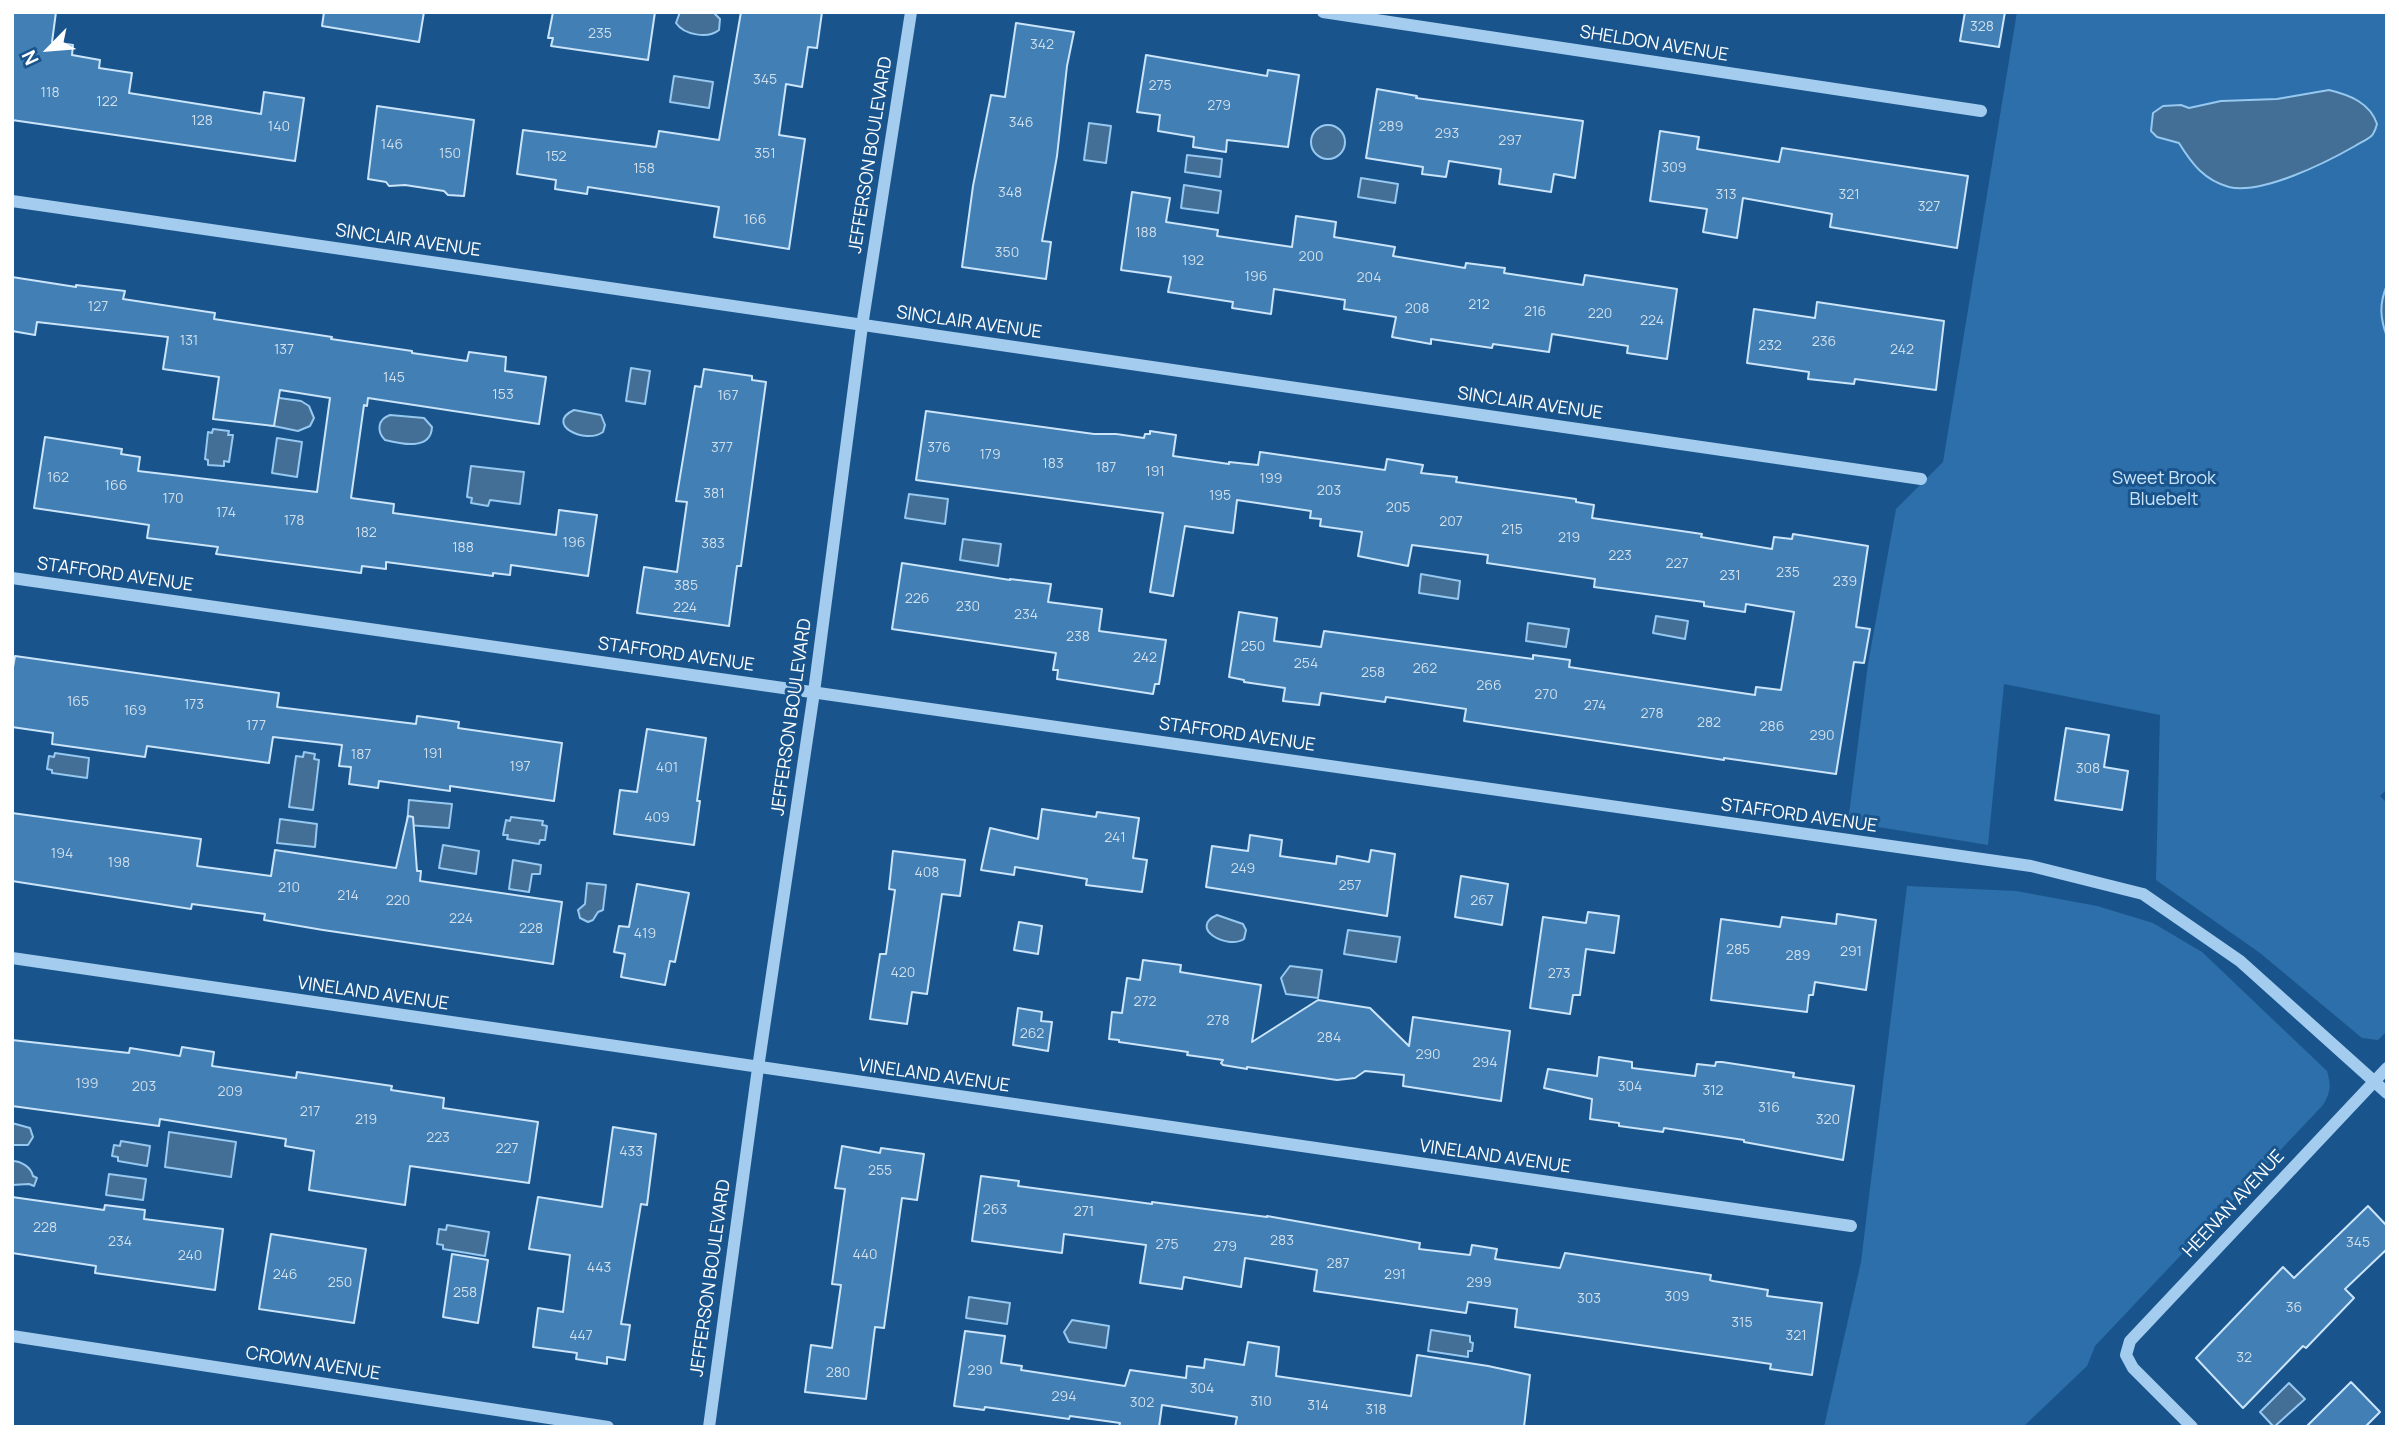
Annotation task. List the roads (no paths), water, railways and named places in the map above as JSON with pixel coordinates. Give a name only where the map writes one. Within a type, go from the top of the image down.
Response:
[{"type":"street","name":"JEFFERSON BOULEVARD","points":[[709,1427],[758,1068],[814,692],[862,326],[912,12]]},
{"type":"street","name":"SHELDON AVENUE","points":[[1322,12],[1981,111]]},
{"type":"street","name":"SINCLAIR AVENUE","points":[[12,201],[1920,479]]},
{"type":"street","name":"STAFFORD AVENUE","points":[[12,578],[2031,866],[2143,894],[2239,961],[2387,1093]]},
{"type":"street","name":"VINELAND AVENUE","points":[[12,958],[1851,1226]]},
{"type":"street","name":"HEENAN AVENUE","points":[[2192,1427],[2133,1368],[2126,1355],[2130,1340],[2387,1068]]},
{"type":"street","name":"CROWN AVENUE","points":[[12,1336],[608,1427]]},
{"type":"park label","name":"Sweet Brook Bluebelt","points":[[2164,489]]}]
